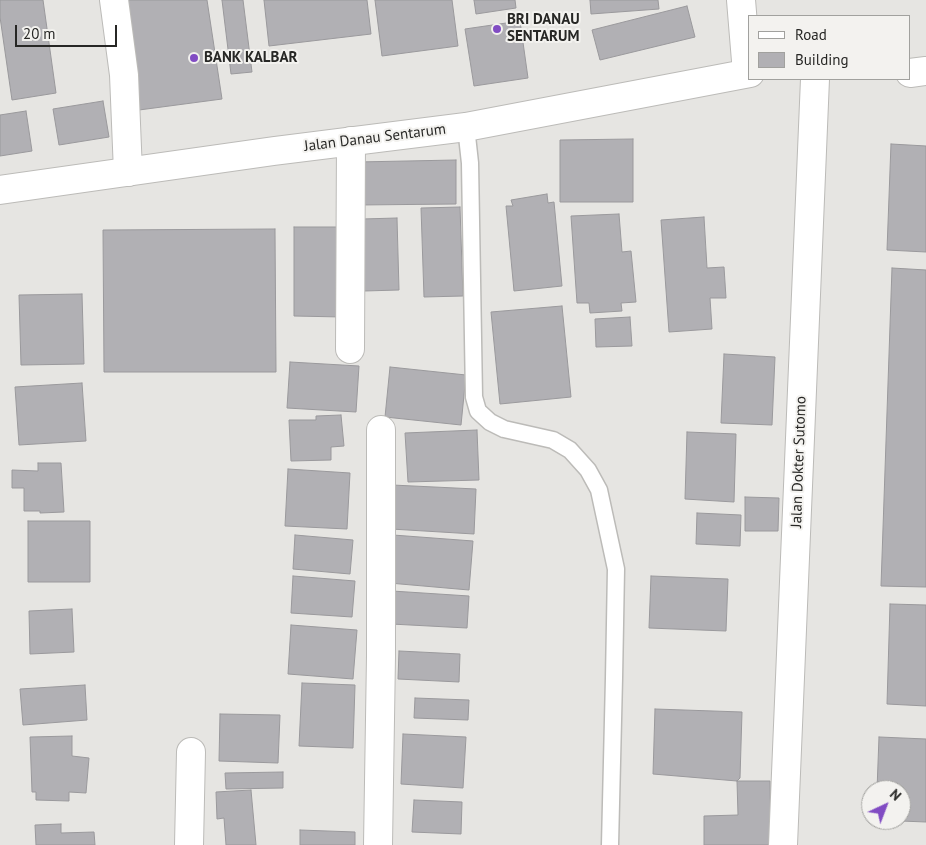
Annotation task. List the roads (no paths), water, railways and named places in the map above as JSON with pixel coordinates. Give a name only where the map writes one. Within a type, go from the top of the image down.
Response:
[{"type":"street","points":[[114,0],[124,75],[128,172]]},
{"type":"street","points":[[741,0],[748,73]]},
{"type":"street","points":[[911,73],[926,72]]},
{"type":"street","name":"Jalan Danau Sentarum","points":[[0,190],[274,151],[466,127],[748,73]]},
{"type":"street","name":"Jalan Dokter Sutomo","points":[[783,845],[816,80]]},
{"type":"street","points":[[350,349],[351,142]]},
{"type":"street","points":[[378,845],[381,656],[381,430]]},
{"type":"street","points":[[188,845],[191,752]]},
{"type":"lane","points":[[466,127],[470,163],[474,397],[478,411],[490,422],[504,429],[553,440],[570,450],[588,470],[599,490],[616,569],[610,845]]},
{"type":"place","name":"BRI DANAU SENTARUM","points":[[497,29]]},
{"type":"place","name":"BANK KALBAR","points":[[194,58]]}]
